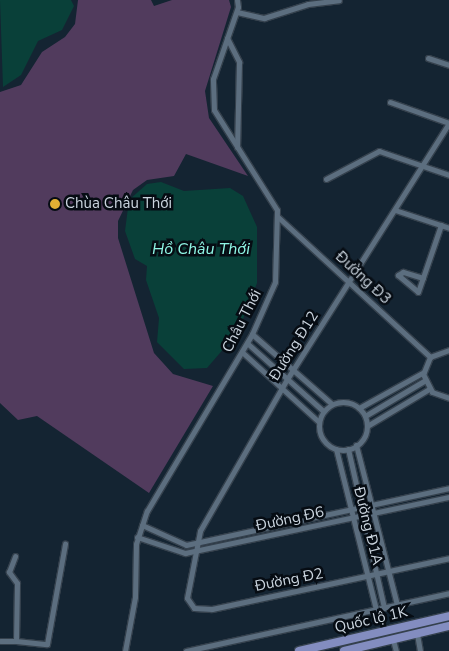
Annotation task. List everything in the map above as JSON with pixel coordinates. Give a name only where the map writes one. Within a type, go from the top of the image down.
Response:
[{"type":"main road","name":"Quốc lộ 1K","points":[[299,651],[449,616]]},
{"type":"main road","name":"Quốc lộ 1K","points":[[344,651],[449,626]]},
{"type":"street","name":"Châu Thới","points":[[125,651],[135,597],[137,537],[166,475],[252,334],[275,282],[278,217],[266,188],[220,122],[213,99],[213,79],[237,12],[237,0]]},
{"type":"street","points":[[237,12],[264,18],[308,4],[339,0]]},
{"type":"street","points":[[227,38],[238,62],[237,148]]},
{"type":"street","points":[[428,58],[449,65]]},
{"type":"street","points":[[390,102],[449,123]]},
{"type":"street","name":"Đường Đ12","points":[[196,543],[287,379],[449,123]]},
{"type":"street","points":[[326,179],[379,151],[449,175]]},
{"type":"street","points":[[395,210],[449,228]]},
{"type":"street","name":"Đường Đ3","points":[[278,217],[430,357]]},
{"type":"street","points":[[423,278],[403,272],[398,275],[417,293],[423,278],[441,225]]},
{"type":"street","points":[[252,334],[332,404]]},
{"type":"street","points":[[247,343],[323,411]]},
{"type":"street","points":[[449,350],[430,357],[424,372],[424,381],[429,389],[449,398]]},
{"type":"street","points":[[242,352],[319,422],[324,441],[336,449],[348,449],[356,446],[367,426],[429,389]]},
{"type":"street","points":[[359,408],[424,372]]},
{"type":"street","points":[[365,416],[424,381]]},
{"type":"street","points":[[391,390],[401,406]]},
{"type":"street","points":[[319,422],[323,411],[332,404],[347,402],[359,408],[365,416],[367,426]]},
{"type":"street","name":"Đường Đ1A","points":[[356,446],[397,605]]},
{"type":"street","name":"Đường Đ1A","points":[[336,449],[376,610]]},
{"type":"street","name":"Đường Đ1A","points":[[348,449],[384,608]]},
{"type":"street","name":"Đường Đ6","points":[[142,525],[181,544],[196,543],[449,488]]},
{"type":"street","points":[[440,490],[442,499]]},
{"type":"street","name":"Đường Đ6","points":[[137,537],[176,553],[196,551],[449,497]]},
{"type":"street","points":[[302,520],[304,529]]},
{"type":"street","points":[[246,532],[249,541]]},
{"type":"street","points":[[196,543],[196,551]]},
{"type":"street","points":[[0,641],[47,644],[65,544]]},
{"type":"street","name":"Đường Đ2","points":[[196,551],[186,598],[200,610],[388,573],[449,558]]},
{"type":"street","points":[[15,556],[9,572],[17,582],[16,641]]},
{"type":"street","points":[[186,651],[449,593]]},
{"type":"street","points":[[417,634],[420,651]]},
{"type":"street","points":[[393,640],[396,651]]},
{"type":"shaded area","points":[[78,0],[151,0],[154,6],[172,0],[229,0],[231,7],[205,91],[209,118],[248,176],[186,154],[174,176],[147,180],[133,190],[118,221],[118,238],[154,353],[173,374],[213,386],[149,493],[37,416],[18,420],[0,403],[0,92],[21,85],[42,52],[65,37],[75,24]]},
{"type":"water","points":[[0,0],[71,0],[74,6],[62,30],[38,41],[21,75],[3,87]]},
{"type":"water","name":"Hồ Châu Thới","points":[[161,182],[184,191],[230,188],[243,196],[257,227],[257,283],[238,332],[207,368],[184,369],[157,342],[159,318],[146,280],[147,266],[135,259],[125,231],[129,200],[147,184]]},
{"type":"place","name":"Chùa Châu Thới","points":[[55,204]]}]
